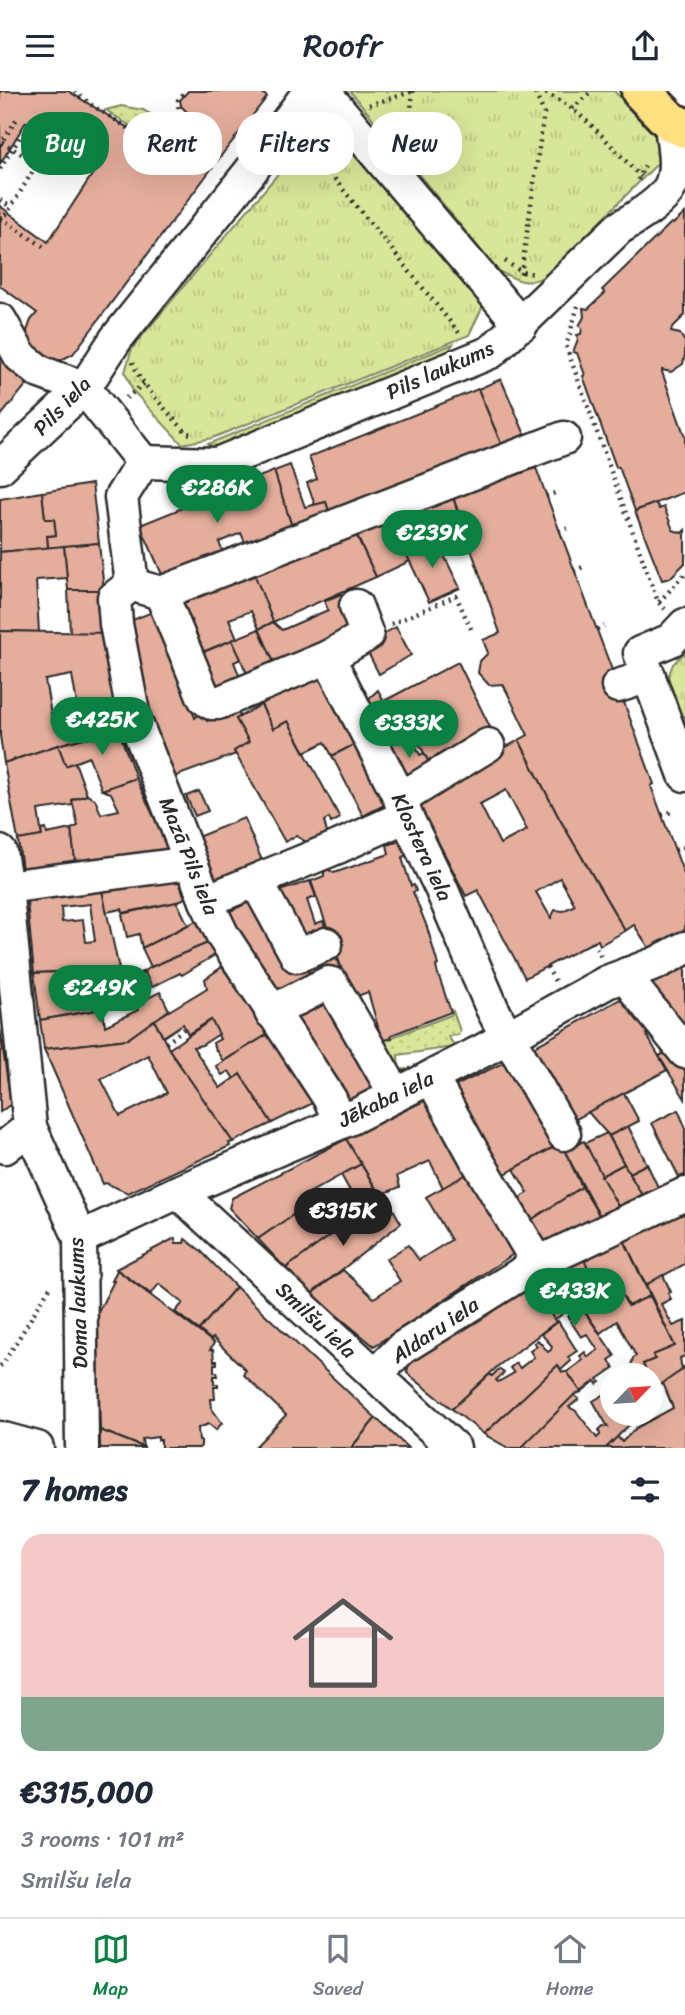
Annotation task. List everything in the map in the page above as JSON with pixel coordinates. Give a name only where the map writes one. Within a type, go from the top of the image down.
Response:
[{"type":"main road","points":[[640,91],[681,108]]},
{"type":"street","points":[[125,346],[310,91]]},
{"type":"street","points":[[323,91],[512,314]]},
{"type":"street","name":"Pils laukums","points":[[143,463],[217,464],[491,352],[512,314],[619,228],[641,215],[670,188],[681,108]]},
{"type":"street","points":[[0,320],[20,356],[44,375],[85,388],[143,463],[121,497],[147,589],[204,698],[211,703],[218,703],[328,657],[368,635],[356,606]]},
{"type":"street","name":"Pils iela","points":[[0,467],[85,388],[125,346]]},
{"type":"street","points":[[147,589],[564,438]]},
{"type":"street","name":"Mazā Pils iela","points":[[147,589],[114,598],[116,624],[134,718],[190,863],[223,936],[330,1100],[341,1122]]},
{"type":"street","points":[[618,686],[685,625]]},
{"type":"street","name":"Klostera iela","points":[[328,657],[402,804],[507,1037],[564,1134]]},
{"type":"street","points":[[645,664],[685,775]]},
{"type":"street","points":[[206,901],[338,847],[402,804],[413,791],[488,745]]},
{"type":"street","points":[[2,1155],[30,1126],[2,869],[190,863]]},
{"type":"street","points":[[256,881],[297,956],[326,944]]},
{"type":"street","name":"Jēkaba iela","points":[[80,1238],[178,1192],[341,1122],[436,1075],[567,1003],[685,948]]},
{"type":"street","points":[[627,974],[636,991],[685,1052]]},
{"type":"street","points":[[271,1012],[328,983],[332,984],[397,1095]]},
{"type":"street","points":[[436,1075],[478,1162],[538,1263]]},
{"type":"street","name":"Doma laukums","points":[[30,1126],[80,1238],[82,1448]]},
{"type":"street","name":"Smilšu iela","points":[[178,1192],[454,1448]]},
{"type":"street","name":"Aldaru iela","points":[[374,1375],[402,1348],[538,1263],[685,1194]]},
{"type":"street","points":[[0,1438],[37,1448]]},
{"type":"path","points":[[75,91],[90,104],[147,140],[164,139],[179,118],[178,100],[186,91]]},
{"type":"path","points":[[365,107],[414,91],[411,112]]},
{"type":"path","points":[[512,314],[522,272],[544,113],[536,91]]},
{"type":"path","points":[[536,91],[552,95],[572,109],[641,177],[631,186]]},
{"type":"path","points":[[572,109],[592,91]]},
{"type":"path","points":[[18,117],[1,144],[21,154]]},
{"type":"path","points":[[0,169],[20,137]]},
{"type":"path","points":[[31,175],[0,219],[44,247]]},
{"type":"path","points":[[331,175],[460,334]]},
{"type":"path","points":[[0,200],[11,207]]},
{"type":"path","points":[[497,251],[506,262],[522,272],[542,274]]},
{"type":"path","points":[[571,329],[566,346],[659,602],[685,574]]},
{"type":"path","points":[[447,339],[470,330]]},
{"type":"path","points":[[125,346],[134,370],[187,433],[198,435]]},
{"type":"path","points":[[546,496],[555,493]]},
{"type":"path","points":[[559,531],[568,528]]},
{"type":"path","points":[[573,571],[583,567]]},
{"type":"path","points":[[368,635],[462,594]]},
{"type":"path","points":[[456,596],[473,633]]},
{"type":"path","points":[[597,629],[604,626]]},
{"type":"path","points":[[662,815],[671,812]]},
{"type":"path","points":[[675,850],[684,847]]},
{"type":"path","points":[[166,1043],[185,1028]]},
{"type":"path","points":[[0,1366],[4,1364],[80,1238]]},
{"type":"green space","points":[[350,91],[614,91],[657,133],[660,147],[658,163],[548,274],[535,280],[523,281],[498,271],[419,175],[462,175],[462,112],[368,113]]},
{"type":"green space","points":[[121,106],[147,112],[123,112],[123,121],[106,110]]},
{"type":"green space","points":[[354,149],[368,166],[368,175],[375,175],[483,306],[469,335],[212,438],[182,444],[133,391],[125,372],[132,348],[277,175],[354,175]]},
{"type":"green space","points":[[453,344],[446,355],[215,448],[208,444]]},
{"type":"green space","points":[[685,652],[685,729],[668,677],[673,664]]},
{"type":"green space","points":[[453,1011],[460,1031],[458,1035],[448,1036],[453,1047],[398,1055],[399,1070],[414,1068],[393,1076],[382,1041],[451,1015]]},
{"type":"building","points":[[0,91],[68,91],[102,112],[21,112],[21,130],[0,164]]},
{"type":"building","points":[[188,91],[260,91],[267,97],[255,112],[236,112],[236,137],[222,155],[222,112],[187,112],[181,106],[180,100]]},
{"type":"building","points":[[109,116],[123,125],[123,175],[207,175],[73,354],[54,361],[38,356],[28,341],[27,331],[37,313],[0,286],[0,206],[48,242],[92,175],[109,175]]},
{"type":"building","points":[[685,213],[685,315],[671,332],[680,334],[685,342],[685,355],[683,364],[671,372],[662,372],[685,437],[685,492],[635,511],[619,467],[616,467],[577,353],[573,352],[577,335],[581,334],[582,328],[579,326],[584,317],[583,308],[588,309],[605,293],[602,290],[671,223]]},
{"type":"building","points":[[0,352],[32,378],[0,417]]},
{"type":"building","points":[[501,379],[526,437],[502,446],[478,389]]},
{"type":"building","points":[[478,389],[502,446],[330,515],[326,502],[315,505],[307,483],[317,479],[309,457]]},
{"type":"building","points":[[290,465],[305,507],[326,502],[330,515],[293,530],[274,471]]},
{"type":"building","points":[[536,468],[654,784],[651,786],[685,877],[685,930],[649,948],[634,925],[625,931],[559,818],[519,740],[528,735],[503,684],[489,685],[478,673],[480,661],[488,653],[483,640],[500,633],[453,497]]},
{"type":"building","points":[[274,471],[293,530],[247,547],[241,533],[219,542],[224,556],[164,579],[140,525]]},
{"type":"building","points":[[92,484],[99,543],[48,548],[47,536],[56,535],[54,519],[45,519],[42,492]]},
{"type":"building","points":[[42,492],[45,519],[54,519],[56,535],[47,536],[48,548],[0,552],[0,499]]},
{"type":"building","points":[[453,497],[462,527],[405,551],[410,561],[376,577],[355,532]]},
{"type":"building","points":[[656,503],[659,509],[664,507],[673,530],[682,533],[685,530],[685,563],[670,578],[662,580],[635,511]]},
{"type":"building","points":[[355,532],[376,577],[273,622],[252,569]]},
{"type":"building","points":[[436,539],[460,588],[429,602],[405,551]]},
{"type":"building","points":[[99,543],[104,590],[68,590],[64,546]]},
{"type":"building","points":[[64,546],[67,578],[36,580],[39,632],[0,631],[0,552]]},
{"type":"building","points":[[252,568],[273,622],[259,629],[251,611],[229,619],[237,638],[200,653],[180,598]]},
{"type":"building","points":[[68,590],[104,590],[109,633],[70,633]]},
{"type":"building","points":[[341,594],[358,631],[275,665],[259,629],[273,622],[282,630],[328,610],[324,601]]},
{"type":"building","points":[[157,610],[195,718],[198,715],[205,717],[207,721],[232,711],[237,713],[241,716],[236,719],[249,742],[234,751],[236,754],[171,778],[142,702],[125,623]]},
{"type":"building","points":[[396,627],[411,655],[379,674],[364,645]]},
{"type":"building","points":[[259,629],[275,665],[248,676],[232,640]]},
{"type":"building","points":[[0,631],[109,633],[118,729],[4,763],[0,736]],"holes":[[[72,675],[79,716],[52,720],[45,680]]]},
{"type":"building","points":[[232,640],[241,659],[234,662],[241,680],[217,690],[199,654]]},
{"type":"building","points":[[458,662],[490,727],[428,761],[404,714],[393,719],[384,701]]},
{"type":"building","points":[[327,672],[363,740],[332,756],[325,742],[305,752],[288,721],[273,729],[261,705],[257,706],[257,703]]},
{"type":"building","points":[[378,690],[393,719],[375,729],[363,704]]},
{"type":"building","points":[[261,705],[273,729],[288,721],[340,818],[331,823],[329,818],[324,821],[327,833],[308,843],[296,836],[285,842],[234,751],[249,742],[236,719]]},
{"type":"building","points":[[118,729],[136,778],[102,790],[89,757],[66,766],[58,745]]},
{"type":"building","points":[[408,732],[420,755],[424,753],[428,761],[430,759],[436,771],[406,788],[384,745]]},
{"type":"building","points":[[363,740],[394,800],[363,816],[332,756]]},
{"type":"building","points":[[519,740],[559,818],[625,931],[600,945],[598,940],[593,942],[525,978],[478,890],[466,896],[415,797]],"holes":[[[506,790],[527,830],[500,844],[480,804]],[[560,878],[575,905],[563,911],[555,910],[551,918],[536,892]]]},
{"type":"building","points":[[58,745],[66,766],[75,762],[87,795],[72,800],[73,805],[38,810],[42,836],[18,840],[4,763]]},
{"type":"building","points":[[136,778],[171,854],[76,869],[71,829],[78,826],[72,800],[87,795],[95,799],[101,814],[119,810],[111,793],[102,790]]},
{"type":"building","points":[[199,791],[208,811],[195,816],[186,796]]},
{"type":"building","points":[[244,818],[263,863],[214,882],[195,838]]},
{"type":"building","points":[[46,829],[47,834],[71,829],[76,869],[23,877],[18,840],[42,836],[41,830]]},
{"type":"building","points":[[400,841],[407,854],[402,858],[411,886],[414,885],[416,891],[413,892],[427,927],[438,965],[437,971],[451,1012],[382,1041],[368,992],[352,998],[311,881],[324,876],[327,869],[334,873],[389,854],[387,845]]},
{"type":"building","points":[[176,874],[185,898],[123,913],[122,909],[106,912],[101,886]]},
{"type":"building","points":[[310,881],[316,897],[307,900],[315,924],[323,921],[329,938],[300,948],[270,894]]},
{"type":"building","points":[[101,886],[119,969],[34,973],[26,892]],"holes":[[[90,904],[95,941],[86,942],[83,920],[62,922],[61,907]]]},
{"type":"building","points":[[260,897],[303,958],[312,980],[279,1001],[228,912]]},
{"type":"building","points":[[177,902],[188,925],[142,948],[139,934],[127,937],[122,914]]},
{"type":"building","points":[[196,921],[208,943],[151,967],[142,948]]},
{"type":"building","points":[[208,943],[215,955],[182,975],[180,973],[152,987],[145,973],[140,975],[151,967]]},
{"type":"building","points":[[333,947],[340,970],[312,980],[303,958]]},
{"type":"building","points":[[685,965],[685,1043],[642,987]]},
{"type":"building","points":[[222,967],[270,1033],[223,1061],[214,1047],[213,1043],[220,1039],[211,1020],[188,1034],[183,1024],[163,1037],[154,1020],[207,988],[205,979]]},
{"type":"building","points":[[94,971],[96,1010],[40,1020],[34,973]]},
{"type":"building","points":[[328,989],[382,1083],[346,1103],[285,1011]]},
{"type":"building","points":[[160,992],[169,1010],[128,1039],[44,1049],[40,1020],[103,1009],[105,1026],[138,1010],[135,1005],[140,998],[148,998]]},
{"type":"building","points":[[631,993],[659,1027],[646,1034],[667,1070],[567,1124],[525,1052]]},
{"type":"building","points":[[154,1020],[169,1049],[233,1142],[229,1143],[230,1146],[128,1193],[103,1184],[44,1049],[128,1039]],"holes":[[[148,1055],[167,1093],[120,1116],[101,1079]]]},
{"type":"building","points":[[211,1020],[219,1034],[202,1045],[193,1047],[220,1088],[240,1074],[272,1123],[233,1142],[169,1049]]},
{"type":"building","points":[[0,1029],[11,1104],[0,1112]]},
{"type":"building","points":[[270,1033],[315,1102],[272,1123],[240,1074],[234,1079],[229,1071],[222,1075],[216,1066]]},
{"type":"building","points":[[674,1048],[685,1062],[685,1099],[659,1056]]},
{"type":"building","points":[[515,1057],[561,1143],[498,1178],[449,1089]]},
{"type":"building","points":[[624,1093],[639,1121],[609,1136],[588,1112]]},
{"type":"building","points":[[430,1098],[469,1173],[443,1188],[430,1161],[397,1176],[400,1187],[380,1195],[346,1139]]},
{"type":"building","points":[[678,1110],[685,1126],[685,1175],[679,1177],[652,1123]]},
{"type":"building","points":[[628,1126],[647,1164],[629,1173],[609,1136]]},
{"type":"building","points":[[607,1133],[624,1164],[601,1176],[585,1143]]},
{"type":"building","points":[[346,1139],[361,1164],[302,1197],[309,1204],[258,1239],[229,1208],[232,1198]]},
{"type":"building","points":[[584,1141],[618,1206],[599,1215],[564,1150]]},
{"type":"building","points":[[561,1143],[582,1187],[525,1224],[512,1202],[528,1193],[514,1169]]},
{"type":"building","points":[[361,1164],[384,1203],[334,1233],[286,1269],[258,1239],[309,1204],[315,1212],[350,1191],[341,1175]]},
{"type":"building","points":[[624,1164],[642,1195],[618,1206],[601,1176]]},
{"type":"building","points":[[647,1164],[658,1187],[642,1195],[629,1173]]},
{"type":"building","points":[[469,1173],[515,1253],[374,1346],[311,1294],[343,1270],[374,1298],[400,1281],[386,1259],[408,1245],[419,1260],[451,1240],[426,1197]]},
{"type":"building","points":[[582,1187],[599,1215],[539,1251],[525,1224]]},
{"type":"building","points":[[389,1202],[401,1223],[311,1294],[286,1268],[334,1233]]},
{"type":"building","points":[[685,1209],[685,1264],[646,1285],[624,1240]]},
{"type":"building","points":[[175,1238],[176,1243],[184,1243],[185,1239],[200,1250],[236,1287],[199,1330],[175,1312],[183,1303],[159,1284],[151,1294],[116,1269]]},
{"type":"building","points":[[624,1240],[650,1296],[628,1306],[616,1284],[601,1292],[583,1258]]},
{"type":"building","points":[[583,1258],[601,1292],[616,1284],[628,1306],[650,1296],[675,1346],[653,1355],[655,1359],[645,1363],[632,1363],[636,1356],[617,1321],[600,1333],[555,1269]]},
{"type":"building","points":[[555,1269],[615,1356],[609,1360],[611,1363],[600,1363],[600,1382],[597,1384],[595,1381],[581,1392],[567,1372],[583,1360],[580,1356],[585,1352],[588,1357],[598,1350],[587,1334],[581,1337],[568,1317],[571,1313],[568,1310],[554,1320],[529,1282]]},
{"type":"building","points":[[117,1270],[214,1343],[210,1350],[213,1350],[214,1361],[217,1361],[217,1364],[214,1364],[214,1372],[217,1372],[218,1376],[214,1376],[214,1384],[218,1384],[218,1387],[214,1387],[212,1409],[222,1423],[216,1430],[209,1424],[198,1428],[201,1441],[199,1448],[161,1448],[161,1440],[158,1440],[158,1437],[142,1439],[143,1447],[100,1430],[97,1314]]},
{"type":"building","points":[[663,1275],[671,1292],[668,1293],[671,1299],[661,1304],[673,1326],[685,1321],[685,1356],[680,1358],[682,1370],[664,1384],[663,1363],[645,1363],[655,1359],[653,1355],[675,1346],[646,1285]]},
{"type":"building","points":[[529,1282],[556,1322],[498,1366],[452,1409],[407,1373],[409,1362]]},
{"type":"building","points":[[236,1287],[376,1418],[351,1448],[254,1448],[286,1415],[243,1374],[246,1370],[213,1338],[211,1340],[199,1330]]},
{"type":"building","points":[[558,1321],[577,1351],[568,1357],[571,1361],[561,1370],[558,1365],[484,1434],[452,1409],[490,1374],[492,1376],[499,1369],[504,1373],[496,1380],[498,1382],[514,1373],[510,1368],[516,1363],[520,1368],[534,1357],[530,1351],[537,1346],[534,1343],[538,1340],[548,1352],[551,1350],[552,1346],[541,1334]]},
{"type":"building","points":[[558,1365],[562,1372],[567,1372],[581,1392],[574,1395],[522,1448],[508,1448],[484,1434]]},
{"type":"building","points":[[685,1368],[685,1448],[606,1448],[617,1436],[622,1442],[640,1426],[663,1426],[663,1413],[673,1408],[663,1383]]},
{"type":"building","points":[[574,1395],[579,1399],[569,1407],[576,1411],[597,1438],[603,1426],[628,1426],[606,1448],[527,1448],[524,1445]]},
{"type":"building","points":[[600,1397],[600,1413],[593,1401]]},
{"type":"building","points":[[376,1418],[408,1448],[351,1448]]},
{"type":"building","points":[[100,1430],[143,1447],[145,1448],[100,1448]]}]
